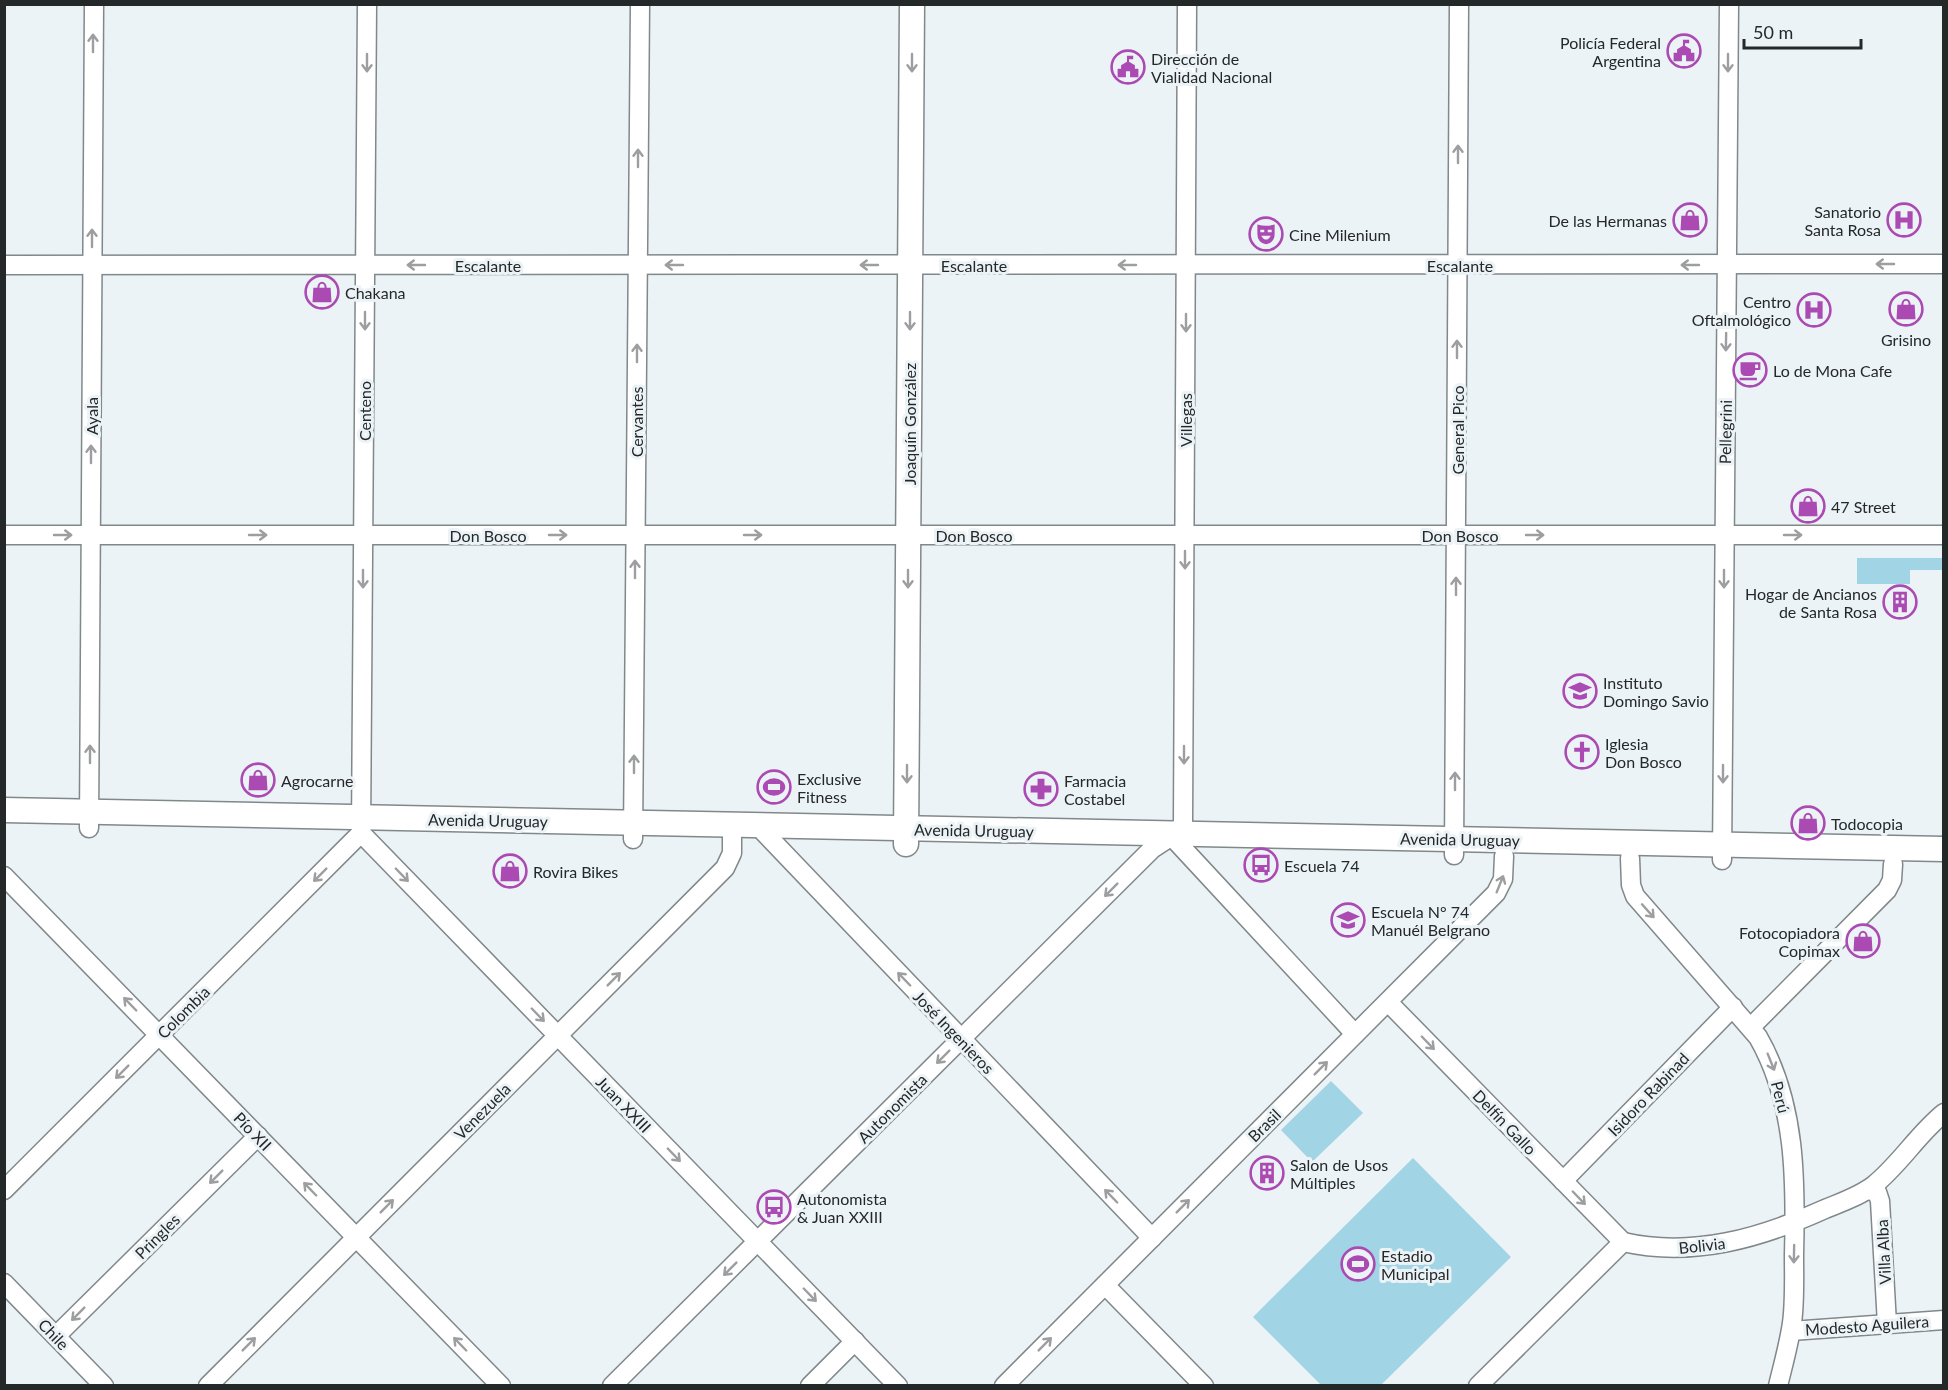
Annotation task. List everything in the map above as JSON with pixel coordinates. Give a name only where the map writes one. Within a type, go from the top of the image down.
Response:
[{"type":"main road","name":"Joaquín González","points":[[906,836],[912,4]]},
{"type":"main road","name":"Avenida Uruguay","points":[[4,810],[90,820]]},
{"type":"main road","name":"Avenida Uruguay","points":[[4,826],[90,820],[1455,847],[1666,843],[1722,852],[1893,864],[1944,864]]},
{"type":"main road","name":"Avenida Uruguay","points":[[906,836],[1152,849],[1180,842]]},
{"type":"main road","points":[[1630,858],[1636,849],[1666,843]]},
{"type":"main road","name":"Avenida Uruguay","points":[[1455,847],[1504,856],[1630,858],[1722,852],[1944,849]]},
{"type":"street","name":"Ayala","points":[[90,820],[94,4]]},
{"type":"street","name":"Centeno","points":[[361,825],[367,4]]},
{"type":"street","name":"Cervantes","points":[[633,831],[640,4]]},
{"type":"street","name":"Villegas","points":[[1180,842],[1184,818],[1187,4]]},
{"type":"street","name":"General Pico","points":[[1455,847],[1459,4]]},
{"type":"street","name":"Pellegrini","points":[[1722,852],[1729,4]]},
{"type":"street","name":"Escalante","points":[[4,265],[1944,264]]},
{"type":"street","name":"Don Bosco","points":[[4,536],[1944,535]]},
{"type":"street","name":"Colombia","points":[[4,1190],[160,1035],[361,825]]},
{"type":"street","name":"Juan XXIII","points":[[361,825],[558,1035],[898,1386]]},
{"type":"street","name":"Venezuela","points":[[208,1386],[725,868],[731,857],[732,833]]},
{"type":"street","name":"José Ingenieros","points":[[764,833],[1152,1238]]},
{"type":"street","points":[[1180,842],[1355,1034]]},
{"type":"street","name":"Autonomista","points":[[612,1386],[1152,849]]},
{"type":"street","name":"Brasil","points":[[1004,1386],[1496,893],[1503,879],[1504,856]]},
{"type":"street","name":"Perú","points":[[1630,858],[1631,885],[1637,899],[1751,1027],[1772,1064],[1785,1108],[1794,1170],[1795,1223],[1791,1331],[1779,1386]]},
{"type":"street","points":[[1751,1027],[1887,890],[1892,880],[1893,864]]},
{"type":"street","name":"Pío XII","points":[[4,876],[501,1386]]},
{"type":"street","name":"Delfín Gallo","points":[[1388,1002],[1623,1242]]},
{"type":"street","name":"Isidoro Rabinad","points":[[1563,1181],[1733,1007]]},
{"type":"street","name":"Bolivia","points":[[1623,1242],[1657,1248],[1710,1246],[1754,1237],[1795,1223],[1867,1190],[1880,1181],[1944,1113]]},
{"type":"street","name":"Pringles","points":[[56,1336],[258,1136]]},
{"type":"street","name":"Villa Alba","points":[[1867,1190],[1877,1192],[1881,1201],[1887,1324]]},
{"type":"street","points":[[1478,1386],[1623,1242]]},
{"type":"street","name":"Chile","points":[[4,1283],[104,1386]]},
{"type":"street","points":[[1105,1285],[1204,1386]]},
{"type":"street","name":"Modesto Aguilera","points":[[1791,1331],[1944,1320]]},
{"type":"street","points":[[810,1386],[855,1341]]},
{"type":"shaded area","points":[[1857,558],[1943,558],[1943,570],[1910,570],[1910,584],[1857,584]]},
{"type":"shaded area","points":[[1331,1081],[1363,1113],[1312,1162],[1281,1130]]},
{"type":"shaded area","points":[[1413,1158],[1511,1257],[1381,1385],[1321,1385],[1253,1317]]},
{"type":"place","name":"Policía Federal Argentina","points":[[1684,51]]},
{"type":"place","name":"Dirección de Vialidad Nacional","points":[[1128,67]]},
{"type":"place","name":"De las Hermanas","points":[[1690,220]]},
{"type":"place","name":"Sanatorio Santa Rosa","points":[[1904,220]]},
{"type":"place","name":"Cine Milenium","points":[[1266,234]]},
{"type":"place","name":"Chakana","points":[[322,292]]},
{"type":"place","name":"Grisino","points":[[1906,309]]},
{"type":"place","name":"Centro Oftalmológico","points":[[1814,310]]},
{"type":"place","name":"Lo de Mona Cafe","points":[[1750,370]]},
{"type":"place","name":"47 Street","points":[[1808,506]]},
{"type":"place","name":"Hogar de Ancianos de Santa Rosa","points":[[1900,602]]},
{"type":"place","name":"Instituto Domingo Savio","points":[[1580,691]]},
{"type":"place","name":"Iglesia Don Bosco","points":[[1582,752]]},
{"type":"place","name":"Agrocarne","points":[[258,780]]},
{"type":"place","name":"Exclusive Fitness","points":[[774,787]]},
{"type":"place","name":"Farmacia Costabel","points":[[1041,789]]},
{"type":"place","name":"Todocopia","points":[[1808,823]]},
{"type":"place","name":"Escuela 74","points":[[1261,865]]},
{"type":"place","name":"Rovira Bikes","points":[[510,871]]},
{"type":"place","name":"Escuela N° 74 Manuél Belgrano","points":[[1348,920]]},
{"type":"place","name":"Fotocopiadora Copimax","points":[[1863,941]]},
{"type":"place","name":"Salon de Usos Múltiples","points":[[1267,1173]]},
{"type":"place","name":"Autonomista & Juan XXIII","points":[[774,1207]]},
{"type":"place","name":"Estadio Municipal","points":[[1358,1264]]}]
